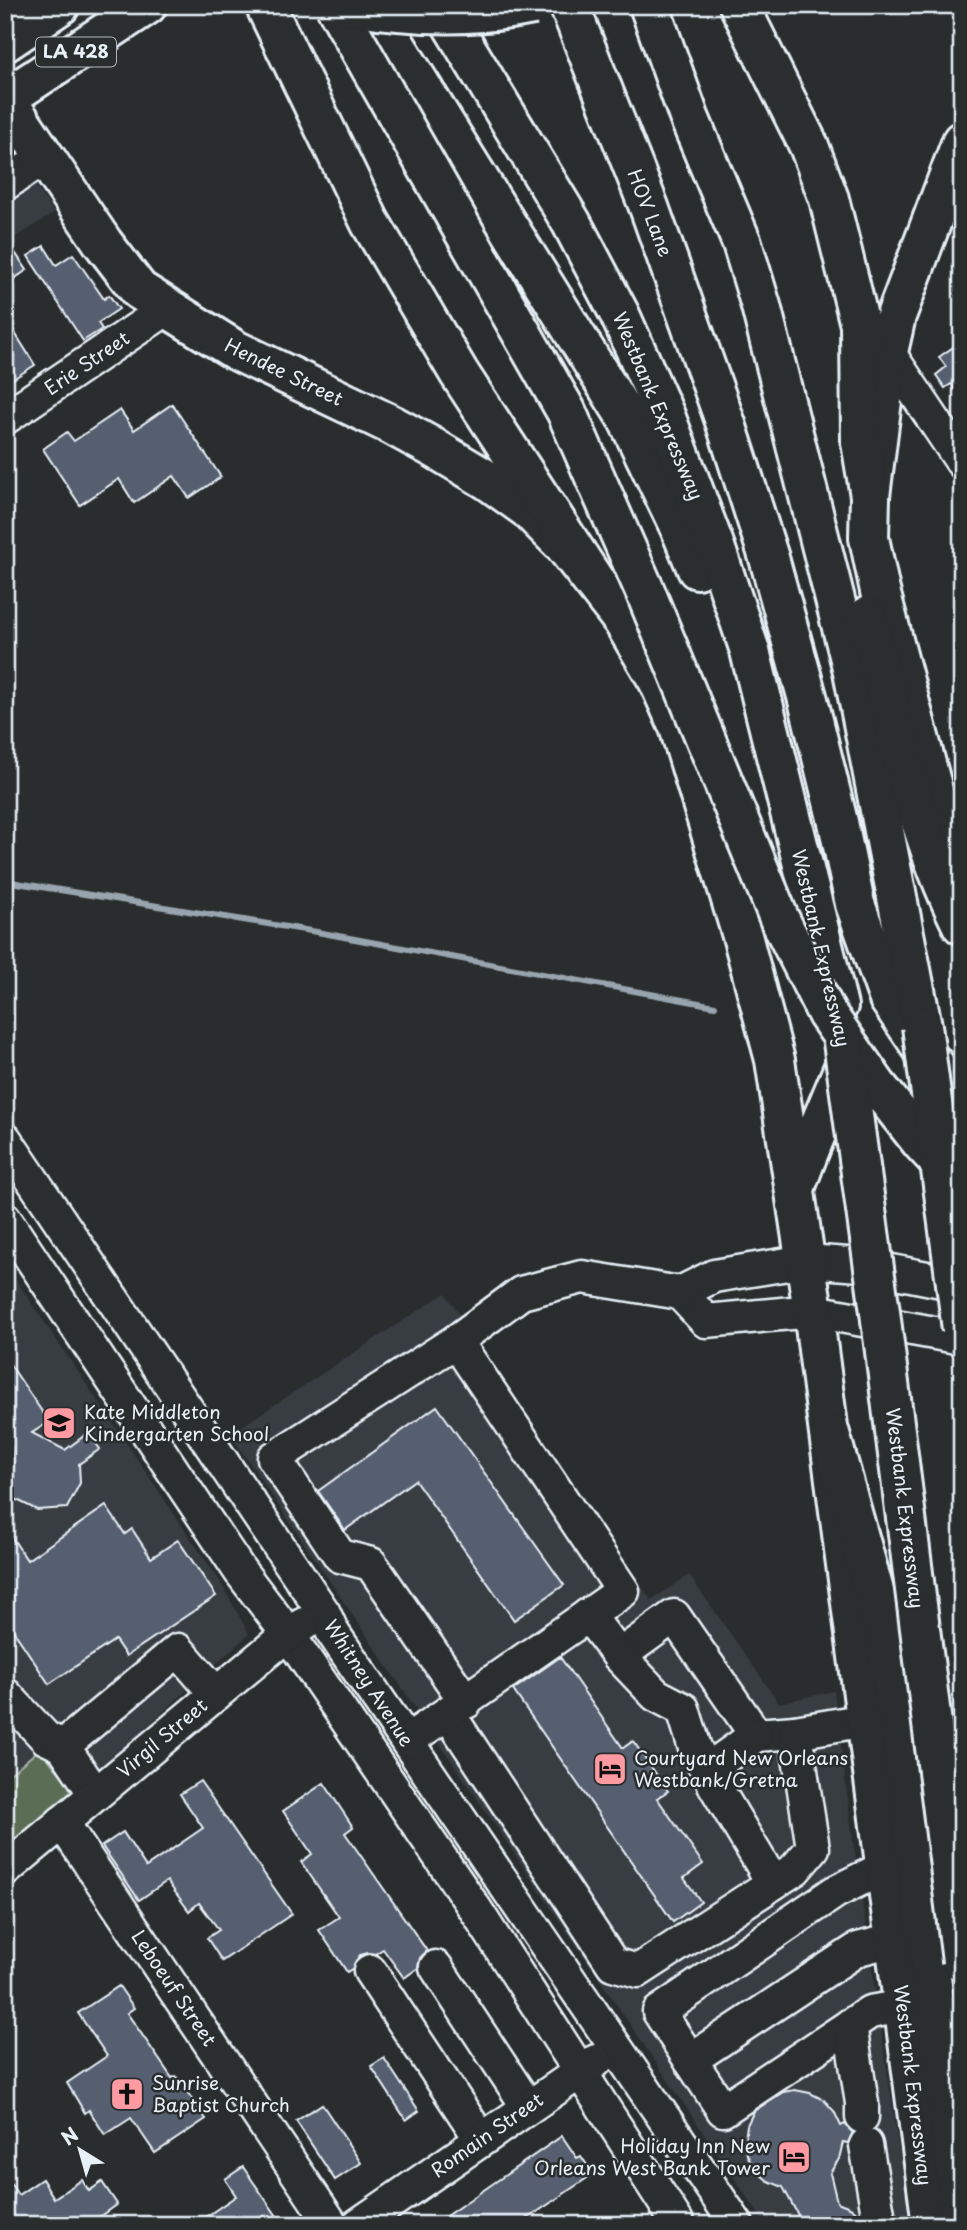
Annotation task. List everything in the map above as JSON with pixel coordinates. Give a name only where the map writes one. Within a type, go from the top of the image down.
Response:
[{"type":"main road","name":"LA 428","points":[[5,42],[60,5]]},
{"type":"main road","name":"LA 428","points":[[5,98],[147,5]]},
{"type":"main road","points":[[265,5],[370,222],[458,373],[607,600]]},
{"type":"main road","points":[[335,5],[566,411],[645,591],[774,906],[827,1014],[877,1086],[922,1143],[962,1186]]},
{"type":"main road","points":[[351,5],[405,13],[499,12],[533,5]]},
{"type":"main road","points":[[371,5],[628,420],[680,528],[785,792]]},
{"type":"main road","name":"Westbank Expressway","points":[[440,5],[571,222],[620,315],[666,418],[716,547],[750,650],[838,1006],[880,1312],[962,1961]]},
{"type":"main road","name":"HOV Lane","points":[[569,5],[649,207],[726,424],[769,558],[808,701],[855,904]]},
{"type":"main road","points":[[630,5],[679,89]]},
{"type":"main road","points":[[649,5],[679,89],[742,243],[761,306],[853,671],[922,1026],[962,1329]]},
{"type":"main road","points":[[739,5],[809,146],[830,199],[860,325],[861,442],[870,496]]},
{"type":"main road","name":"Hendee Street","points":[[5,98],[122,270],[139,290],[235,350],[392,425],[489,481],[528,509],[564,545],[607,600]]},
{"type":"main road","points":[[962,141],[896,316],[888,352],[870,496],[869,538],[880,591],[962,897]]},
{"type":"main road","points":[[761,306],[797,365],[852,557],[930,853],[962,925]]},
{"type":"main road","name":"Westbank Expressway","points":[[607,600],[623,621],[658,680],[679,727],[743,939],[775,1060],[830,1434],[932,2225]]},
{"type":"main road","points":[[855,904],[889,999],[931,1061],[962,1098]]},
{"type":"main road","points":[[795,1189],[808,1150],[824,1118],[856,1038],[855,904]]},
{"type":"main road","points":[[830,1434],[881,1616],[903,1752],[962,2225]]},
{"type":"street","points":[[5,184],[45,158]]},
{"type":"street","points":[[922,244],[962,201]]},
{"type":"street","name":"Erie Street","points":[[5,418],[169,308]]},
{"type":"street","points":[[888,352],[962,462]]},
{"type":"street","name":"Whitney Avenue","points":[[5,1139],[324,1613],[333,1633],[737,2225]]},
{"type":"street","name":"Whitney Avenue","points":[[5,1219],[240,1572],[288,1633],[475,1910],[679,2225]]},
{"type":"street","points":[[795,1732],[813,1848],[795,1869],[638,1971],[613,1964],[371,1564],[340,1556],[274,1458],[456,1341],[521,1293],[582,1277],[680,1293],[714,1276],[806,1261],[861,1265],[962,1285]]},
{"type":"street","points":[[680,1293],[706,1321],[813,1311],[962,1338]]},
{"type":"street","points":[[407,1741],[622,1591],[456,1341]]},
{"type":"street","name":"Virgil Street","points":[[5,1870],[288,1633],[324,1613]]},
{"type":"street","points":[[588,1615],[619,1656],[656,1695],[683,1709],[695,1748],[774,1883]]},
{"type":"street","points":[[619,1656],[674,1616],[756,1735]]},
{"type":"street","points":[[63,1746],[178,1650],[216,1693]]},
{"type":"street","points":[[5,1694],[46,1738],[63,1746],[95,1794]]},
{"type":"street","points":[[707,1770],[756,1735],[795,1732],[866,1720]]},
{"type":"street","name":"Leboeuf Street","points":[[62,1822],[332,2225]]},
{"type":"street","points":[[885,1867],[835,1892],[659,2012],[723,2110],[870,2012],[903,2006]]},
{"type":"street","points":[[690,2060],[858,1949],[894,1940]]},
{"type":"street","points":[[436,1966],[528,2107]]},
{"type":"street","points":[[370,1971],[481,2139]]},
{"type":"street","points":[[850,2025],[880,2225]]},
{"type":"street","name":"Romain Street","points":[[358,2225],[616,2046]]},
{"type":"path","points":[[962,1480],[959,1487],[962,1522]]},
{"type":"shaded area","points":[[5,140],[54,213],[5,244]]},
{"type":"shaded area","name":"Kate Middleton Kindergarten School","points":[[5,1264],[221,1583],[249,1634],[75,1792],[40,1749],[5,1778]]},
{"type":"shaded area","points":[[445,1293],[651,1600],[689,1575],[779,1703],[834,1691],[854,1848],[910,2225],[766,2225],[230,1434]]},
{"type":"green space","points":[[40,1749],[75,1792],[5,1850],[5,1778]]},
{"type":"building","points":[[5,238],[27,270],[5,285]]},
{"type":"building","points":[[44,246],[56,265],[73,254],[104,299],[109,295],[119,309],[98,323],[102,329],[83,341],[28,256]]},
{"type":"building","points":[[5,317],[35,365],[5,384]]},
{"type":"building","points":[[962,341],[962,399],[951,384],[945,388],[936,375],[946,367],[939,357]]},
{"type":"building","points":[[172,404],[221,477],[189,498],[174,476],[134,503],[119,479],[80,505],[43,449],[67,432],[74,441],[120,410],[134,430]]},
{"type":"building","points":[[5,1357],[49,1422],[32,1433],[65,1450],[88,1433],[100,1449],[79,1464],[80,1483],[67,1508],[37,1510],[15,1499],[11,1447],[5,1451]]},
{"type":"building","points":[[437,1406],[564,1585],[514,1620],[415,1480],[345,1530],[318,1491]]},
{"type":"building","points":[[106,1506],[125,1534],[132,1529],[151,1558],[178,1540],[216,1596],[126,1656],[115,1640],[49,1684],[5,1618],[5,1527],[27,1560]]},
{"type":"building","name":"Courtyard New Orleans Westbank/Gretna","points":[[560,1657],[623,1748],[633,1741],[668,1791],[657,1798],[703,1864],[684,1878],[701,1902],[673,1922],[513,1690]]},
{"type":"building","points":[[200,1781],[292,1914],[222,1961],[207,1938],[219,1930],[199,1903],[189,1911],[167,1881],[139,1900],[102,1846],[123,1832],[146,1867],[203,1828],[180,1794]]},
{"type":"building","points":[[324,1783],[353,1827],[345,1833],[427,1951],[420,1958],[418,1968],[404,1978],[383,1949],[375,1954],[360,1955],[353,1968],[347,1972],[319,1930],[339,1917],[301,1862],[312,1854],[283,1811]]},
{"type":"building","points":[[119,1986],[134,2008],[127,2013],[172,2078],[176,2076],[206,2119],[155,2153],[131,2118],[105,2135],[89,2110],[85,2113],[67,2083],[107,2056],[78,2013]]},
{"type":"building","points":[[384,2058],[419,2111],[406,2120],[371,2066]]},
{"type":"building","name":"Holiday Inn New Orleans West Bank Tower","points":[[795,2090],[824,2100],[834,2111],[841,2126],[845,2124],[853,2133],[848,2143],[843,2142],[839,2159],[830,2173],[837,2202],[859,2214],[861,2225],[792,2225],[798,2215],[783,2187],[768,2181],[755,2170],[747,2155],[747,2125],[754,2111],[783,2092]]},
{"type":"building","points":[[322,2104],[361,2163],[335,2180],[296,2121]]},
{"type":"building","points":[[562,2136],[577,2158],[581,2156],[593,2174],[518,2225],[433,2225]]},
{"type":"building","points":[[243,2167],[283,2225],[194,2225],[236,2196],[225,2179]]},
{"type":"building","points":[[5,2175],[18,2195],[42,2179],[54,2198],[82,2180],[89,2191],[102,2182],[117,2204],[88,2225],[5,2225]]},
{"type":"waterway","points":[[5,881],[317,932],[715,1006]]},
{"type":"place","name":"Kate Middleton Kindergarten School","points":[[59,1423]]},
{"type":"place","name":"Courtyard New Orleans Westbank/Gretna","points":[[610,1769]]},
{"type":"place","name":"Sunrise Baptist Church","points":[[127,2094]]},
{"type":"place","name":"Holiday Inn New Orleans West Bank Tower","points":[[794,2157]]}]
